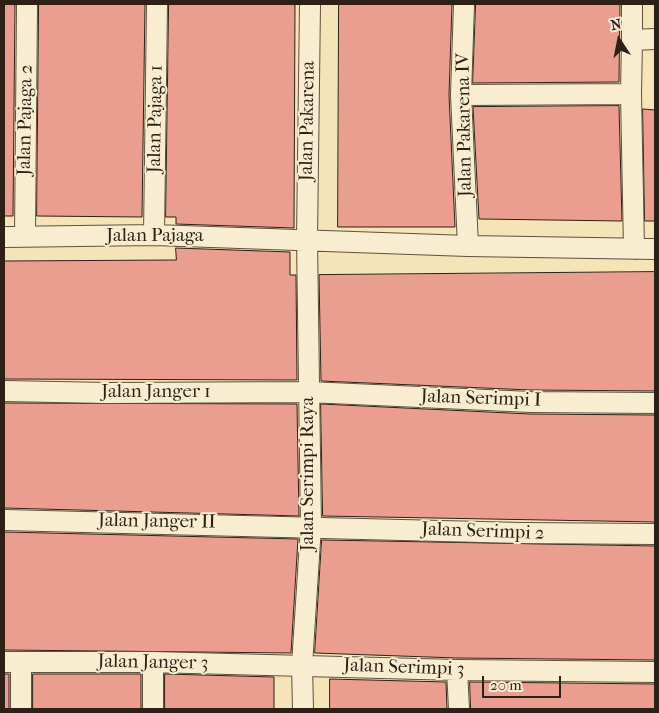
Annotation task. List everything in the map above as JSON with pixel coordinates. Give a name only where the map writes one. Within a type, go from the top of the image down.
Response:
[{"type":"street","name":"Jalan Pajaga 2","points":[[25,236],[27,4]]},
{"type":"street","name":"Jalan Pajaga 1","points":[[154,235],[158,4]]},
{"type":"street","name":"Jalan Pakarena","points":[[307,239],[310,4]]},
{"type":"street","name":"Jalan Pakarena IV","points":[[464,4],[461,95],[468,246]]},
{"type":"street","points":[[632,4],[631,94],[634,249]]},
{"type":"street","points":[[632,40],[655,39]]},
{"type":"street","points":[[461,95],[631,94]]},
{"type":"street","name":"Jalan Pajaga","points":[[4,237],[154,235],[468,246],[655,249]]},
{"type":"street","name":"Jalan Serimpi Raya","points":[[303,709],[302,665],[311,526],[307,239]]},
{"type":"street","name":"Jalan Janger 1","points":[[4,391],[108,393],[308,392]]},
{"type":"street","name":"Jalan Serimpi I","points":[[308,392],[531,402],[655,403]]},
{"type":"street","name":"Jalan Janger II","points":[[4,520],[311,526]]},
{"type":"street","name":"Jalan Serimpi 2","points":[[311,526],[521,533],[655,534]]},
{"type":"street","points":[[12,662],[21,709]]},
{"type":"street","name":"Jalan Janger 3","points":[[12,662],[302,665]]},
{"type":"street","points":[[153,662],[153,709]]},
{"type":"street","name":"Jalan Serimpi 3","points":[[302,665],[457,670],[655,672]]},
{"type":"street","points":[[457,670],[459,709]]},
{"type":"building","points":[[4,4],[15,4],[13,216],[4,216]]},
{"type":"building","points":[[39,4],[145,4],[142,217],[37,216]]},
{"type":"building","points":[[169,4],[295,4],[294,228],[176,224],[176,217],[166,217]]},
{"type":"building","points":[[339,4],[452,4],[449,95],[455,227],[338,227]]},
{"type":"building","points":[[476,4],[620,4],[619,82],[473,83]]},
{"type":"building","points":[[619,106],[622,221],[479,219],[473,107]]},
{"type":"building","points":[[643,109],[655,110],[655,221],[645,221]]},
{"type":"building","points":[[176,248],[290,252],[290,275],[296,275],[297,380],[4,379],[4,261],[176,260]]},
{"type":"building","points":[[655,272],[655,391],[531,390],[321,381],[319,275]]},
{"type":"building","points":[[4,403],[297,404],[299,516],[4,508]]},
{"type":"building","points":[[321,404],[530,414],[655,415],[655,522],[323,516]]},
{"type":"building","points":[[4,532],[298,539],[291,653],[4,650]]},
{"type":"building","points":[[322,540],[655,546],[655,660],[457,658],[315,653]]},
{"type":"building","points":[[4,674],[9,674],[9,709],[4,709]]},
{"type":"building","points":[[33,674],[141,674],[141,709],[33,709]]},
{"type":"building","points":[[165,674],[274,677],[274,709],[165,709]]},
{"type":"building","points":[[330,679],[446,682],[447,709],[330,709]]},
{"type":"building","points":[[470,682],[655,684],[655,709],[471,709]]}]
